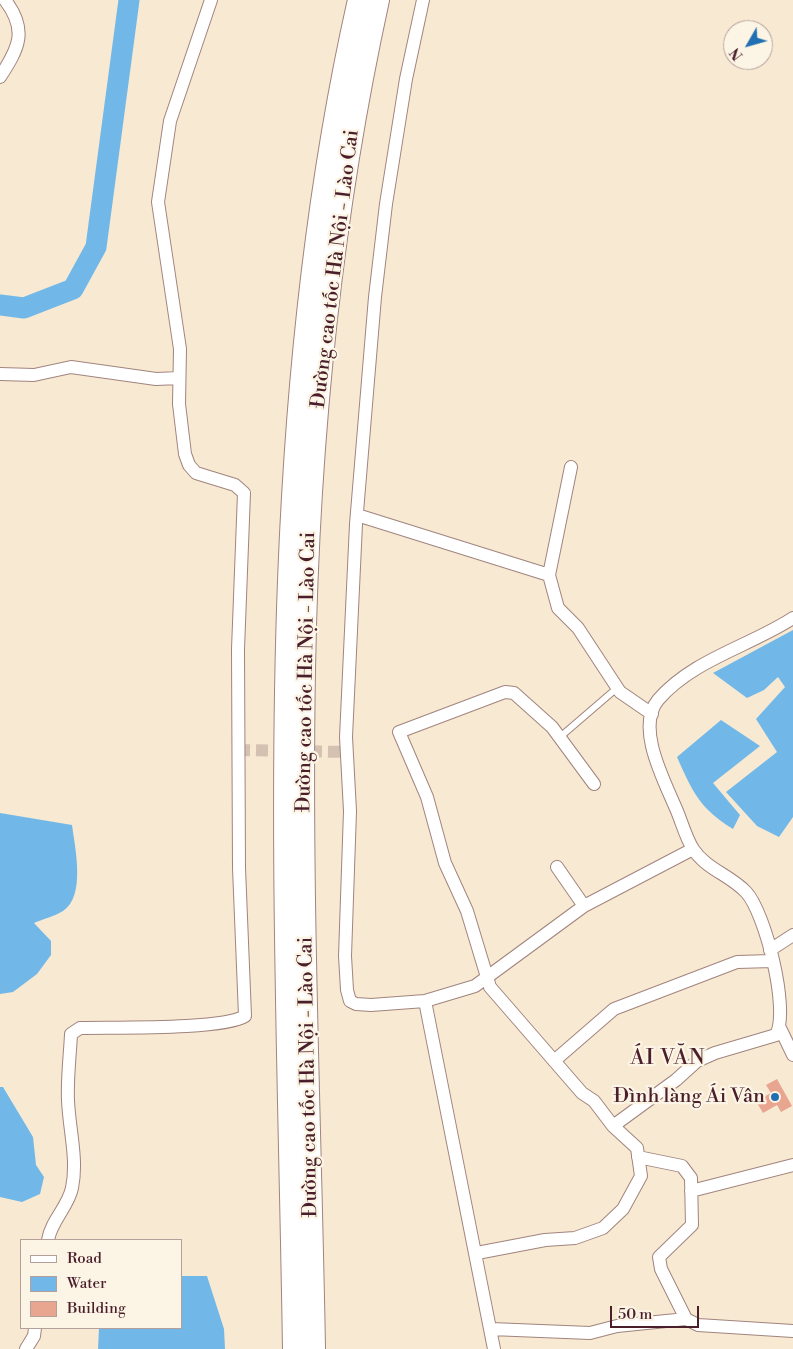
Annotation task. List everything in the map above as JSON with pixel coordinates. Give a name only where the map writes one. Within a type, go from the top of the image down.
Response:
[{"type":"highway","name":"Đường cao tốc Hà Nội - Lào Cai","points":[[294,1349],[285,832],[285,668],[292,521],[300,400],[314,265],[346,58],[359,0]]},
{"type":"highway","name":"Đường cao tốc Hà Nội - Lào Cai","points":[[314,1349],[303,826],[304,667],[310,521],[318,400],[332,268],[362,78],[378,0]]},
{"type":"street","points":[[0,77],[18,44],[20,31],[16,17],[5,0]]},
{"type":"street","points":[[48,1239],[50,1230],[62,1212],[72,1189],[74,1140],[68,1100],[71,1034],[80,1028],[200,1024],[237,1021],[245,1016],[239,868],[238,667],[244,493],[234,485],[196,473],[189,465],[185,454],[179,404],[180,349],[158,202],[170,121],[211,0]]},
{"type":"street","points":[[423,0],[406,79],[384,223],[375,297],[357,515],[346,737],[350,811],[345,956],[347,990],[350,1001],[356,1004],[425,1001],[475,986],[584,906],[693,849]]},
{"type":"street","points":[[0,374],[34,375],[71,367],[156,380],[179,378]]},
{"type":"street","points":[[571,467],[549,575],[558,608],[578,628],[617,688],[652,714]]},
{"type":"street","points":[[357,515],[549,575]]},
{"type":"street","points":[[613,1126],[697,1061],[715,1053],[776,1035],[780,1028],[781,996],[758,908],[747,893],[710,867],[693,849],[653,752],[650,720],[656,702],[676,681],[719,656],[766,635],[793,618]]},
{"type":"street","points":[[477,1253],[546,1240],[575,1238],[603,1228],[623,1209],[641,1176],[637,1148],[613,1126],[594,1101],[582,1093],[490,988],[467,911],[445,863],[427,797],[399,732],[505,692],[514,693],[552,727],[594,784]]},
{"type":"street","points":[[558,867],[584,906]]},
{"type":"street","points":[[554,1061],[614,1009],[737,962],[771,955],[793,935]]},
{"type":"street","points":[[425,1001],[477,1253],[494,1349]]},
{"type":"street","points":[[780,1028],[790,1039],[793,1055]]},
{"type":"street","points":[[638,1157],[682,1166],[690,1178],[692,1225],[659,1256],[661,1270],[686,1319]]},
{"type":"street","points":[[691,1191],[793,1165]]},
{"type":"street","points":[[490,1329],[590,1333],[617,1326],[686,1319],[698,1325],[793,1331]]},
{"type":"street","points":[[26,1349],[34,1336],[35,1329]]},
{"type":"lane","points":[[560,737],[617,688]]},
{"type":"water","points":[[793,630],[793,817],[779,837],[757,826],[726,792],[777,752],[756,719],[785,687],[778,677],[764,690],[747,698],[713,673]]},
{"type":"water","points":[[721,720],[760,746],[713,783],[740,815],[733,829],[712,814],[698,798],[687,780],[677,757]]},
{"type":"water","points":[[0,813],[72,825],[77,858],[77,883],[75,894],[70,904],[63,911],[34,923],[51,941],[51,955],[37,974],[13,992],[0,994]]},
{"type":"water","points":[[0,1087],[3,1087],[33,1137],[36,1165],[44,1177],[40,1194],[22,1202],[0,1197]]},
{"type":"water","points":[[182,1276],[207,1276],[224,1329],[225,1349],[98,1349],[99,1329],[182,1329]]},
{"type":"building","name":"Đình làng Ái Vân","points":[[777,1079],[792,1106],[781,1112],[777,1105],[763,1113],[756,1101],[771,1093],[766,1085]]},
{"type":"waterway","points":[[0,305],[24,308],[73,289],[96,247],[129,0]]},
{"type":"tunnel","points":[[238,750],[347,752]]},
{"type":"place","name":"Đình làng Ái Vân","points":[[775,1097]]},
{"type":"district","name":"ÁI VĂN","points":[[668,1059]]}]
